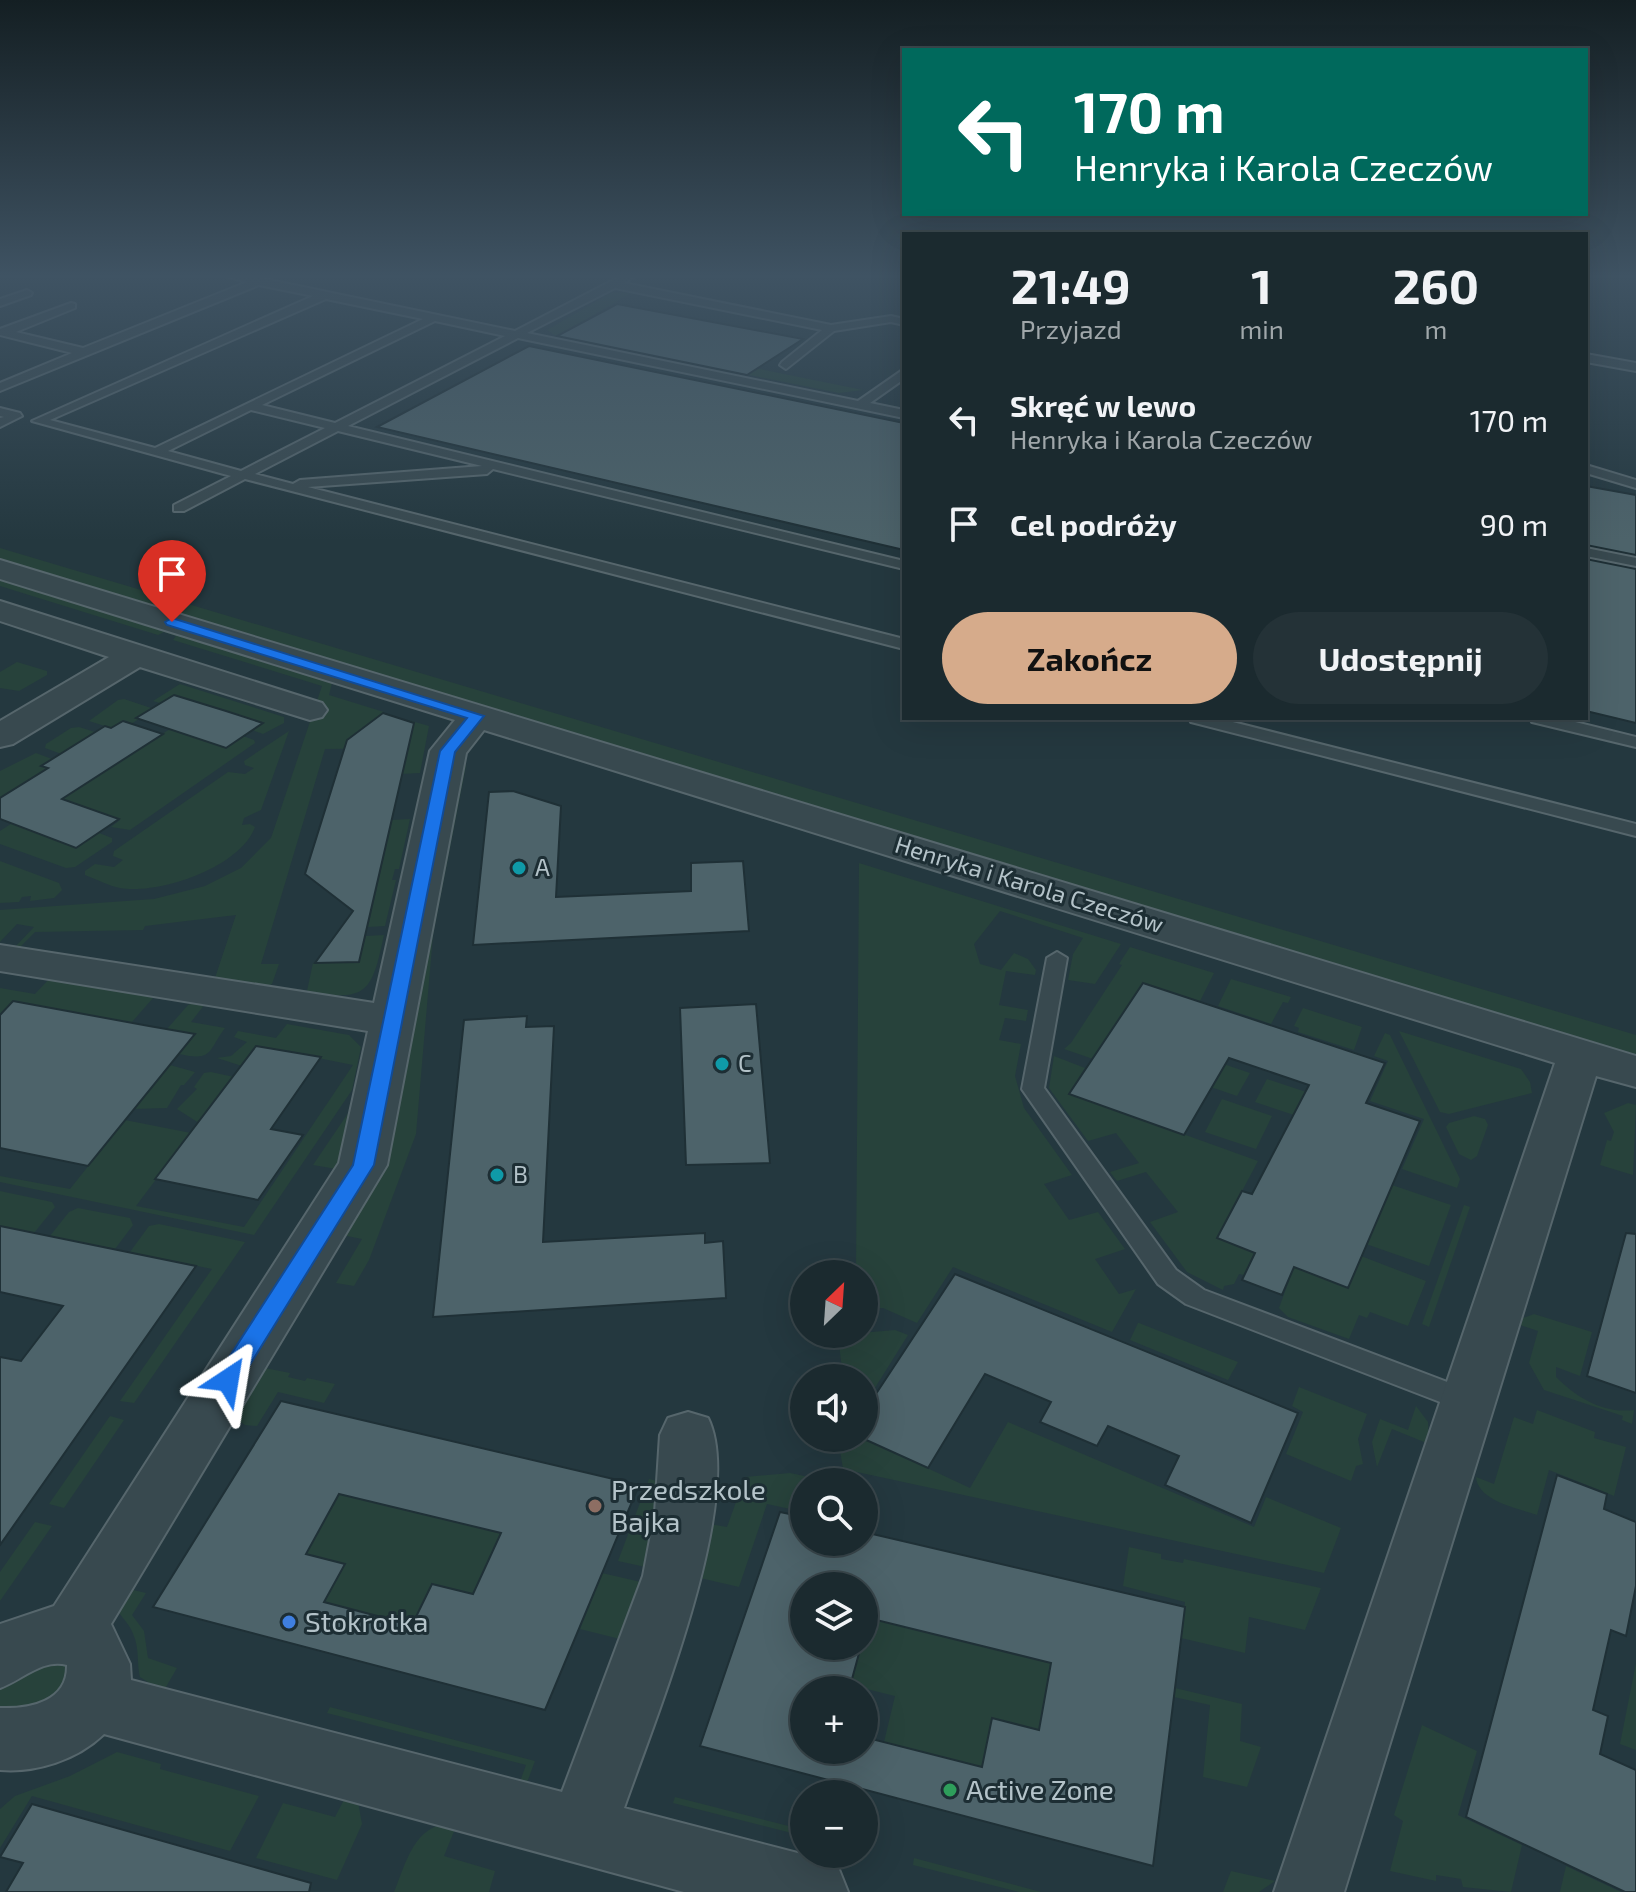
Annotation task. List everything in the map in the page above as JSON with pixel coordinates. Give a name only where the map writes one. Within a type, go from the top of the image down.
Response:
[{"type":"street","name":"Henryka i Karola Czeczów","points":[[0,569],[1636,1072]]},
{"type":"street","points":[[0,611],[310,710]]},
{"type":"street","points":[[0,736],[136,655]]},
{"type":"street","points":[[70,1635],[366,1158],[391,1018],[448,751],[477,716]]},
{"type":"street","points":[[0,958],[84,969],[349,1016],[391,1018]]},
{"type":"street","points":[[1309,1892],[1580,1055]]},
{"type":"street","points":[[582,1831],[673,1576],[684,1513],[688,1435]]},
{"type":"street","points":[[0,1659],[40,1636],[70,1635],[89,1645],[98,1660],[98,1680],[90,1700],[71,1722],[54,1733],[32,1741],[2,1743]]},
{"type":"street","points":[[90,1700],[813,1892]]},
{"type":"lane","points":[[0,387],[54,364]]},
{"type":"lane","points":[[167,364],[38,421],[902,643]]},
{"type":"lane","points":[[157,452],[337,364]]},
{"type":"lane","points":[[179,508],[462,364]]},
{"type":"lane","points":[[665,364],[902,414]]},
{"type":"lane","points":[[860,405],[902,374]]},
{"type":"lane","points":[[250,406],[902,565]]},
{"type":"lane","points":[[0,412],[16,416],[0,423]]},
{"type":"lane","points":[[284,486],[507,468]]},
{"type":"lane","points":[[1588,470],[1636,484]]},
{"type":"lane","points":[[1588,552],[1636,562]]},
{"type":"lane","points":[[1205,720],[1636,830]]},
{"type":"lane","points":[[1546,720],[1636,742]]},
{"type":"lane","points":[[1057,958],[1033,1089],[1167,1277],[1195,1297],[1470,1402]]},
{"type":"green space","points":[[696,364],[737,364],[863,390],[839,393]]},
{"type":"green space","points":[[0,548],[1636,1035],[1636,1058],[0,560]]},
{"type":"green space","points":[[0,580],[332,683],[329,695],[384,712],[377,717],[401,725],[408,720],[429,726],[420,773],[401,774],[407,748],[325,749],[261,964],[279,964],[272,984],[262,988],[214,981],[236,915],[145,926],[143,930],[35,932],[19,948],[15,947],[34,927],[17,924],[0,942],[0,910],[154,899],[205,886],[241,868],[271,838],[322,686],[173,640],[176,636],[164,632],[158,635],[0,586]]},
{"type":"green space","points":[[17,662],[47,671],[47,675],[19,691],[0,688],[0,672]]},
{"type":"green space","points":[[180,684],[284,717],[284,723],[263,734],[252,730],[262,722],[174,695],[160,703],[153,701]]},
{"type":"green space","points":[[124,699],[154,709],[131,724],[122,721],[111,728],[89,721],[118,700]]},
{"type":"green space","points":[[71,728],[95,732],[67,756],[45,748],[46,744]]},
{"type":"green space","points":[[170,729],[243,736],[255,743],[130,830],[111,827],[120,820],[62,799]]},
{"type":"green space","points":[[289,731],[261,810],[244,818],[242,825],[255,827],[247,841],[216,866],[176,882],[136,889],[120,888],[85,875],[85,871],[95,864],[114,867],[123,860],[113,856],[114,851],[228,772],[245,774],[254,768],[245,765],[244,761]]},
{"type":"green space","points":[[36,753],[52,759],[42,765],[47,768],[21,788],[0,798],[0,771]]},
{"type":"green space","points":[[459,758],[466,766],[433,935],[416,1134],[369,1260],[354,1286],[336,1283],[362,1239],[342,1235]]},
{"type":"green space","points":[[20,818],[75,848],[99,833],[112,838],[112,842],[75,867],[66,868],[0,844],[0,831]]},
{"type":"green space","points":[[410,819],[399,869],[395,869],[392,880],[396,880],[385,926],[368,927],[392,820]]},
{"type":"green space","points":[[0,861],[59,883],[62,890],[54,898],[30,901],[31,896],[22,897],[19,902],[0,903]]},
{"type":"green space","points":[[859,863],[1121,944],[1095,984],[1068,980],[1073,954],[1083,938],[1000,911],[974,944],[980,964],[1001,970],[1014,953],[1028,959],[1036,970],[1035,975],[1006,971],[999,1005],[1028,1010],[1026,1021],[1005,1018],[999,1040],[1021,1044],[1015,1076],[1024,1108],[1072,1175],[1044,1184],[1069,1220],[1098,1212],[1125,1249],[1095,1259],[1119,1294],[1136,1289],[1112,1332],[953,1267],[917,1323],[878,1308],[878,1260],[856,1260]]},
{"type":"green space","points":[[384,935],[375,969],[364,988],[343,995],[307,991],[313,963],[359,962],[366,936]]},
{"type":"green space","points":[[1130,947],[1214,973],[1200,1001],[1143,983],[1093,1059],[1064,1049],[1122,965],[1119,964]]},
{"type":"green space","points":[[52,976],[145,993],[153,998],[131,1023],[0,1015],[0,988],[35,994]]},
{"type":"green space","points":[[1231,979],[1291,997],[1288,1003],[1283,1002],[1271,1024],[1218,1006]]},
{"type":"green space","points":[[197,1002],[205,1004],[191,1022],[225,1028],[204,1055],[179,1054],[194,1034],[167,1029],[188,1005]]},
{"type":"green space","points":[[1303,1008],[1362,1027],[1354,1050],[1298,1032],[1299,1028],[1294,1026]]},
{"type":"green space","points":[[287,1024],[349,1035],[361,1047],[352,1090],[254,1235],[0,1182],[0,1176],[70,1189],[125,1120],[191,1133],[136,1206],[244,1227],[353,1065],[258,1046],[242,1066],[217,1058],[231,1056],[247,1042],[234,1037],[238,1031],[276,1038]]},
{"type":"green space","points":[[1399,1031],[1521,1069],[1530,1082],[1532,1093],[1449,1114],[1440,1112]]},
{"type":"green space","points":[[1385,1033],[1390,1035],[1460,1179],[1457,1188],[1402,1169],[1424,1119],[1370,1101],[1388,1061],[1374,1056]]},
{"type":"green space","points":[[1054,1056],[1085,1068],[1069,1093],[1258,1161],[1217,1238],[1254,1253],[1244,1275],[1239,1274],[1234,1284],[1224,1286],[1223,1290],[1187,1272],[1150,1222],[1178,1212],[1146,1172],[1117,1181],[1110,1172],[1139,1163],[1116,1133],[1088,1141],[1049,1088]]},
{"type":"green space","points":[[1206,1058],[1250,1073],[1237,1096],[1193,1081]]},
{"type":"green space","points":[[170,1065],[195,1072],[181,1085],[167,1108],[133,1109]]},
{"type":"green space","points":[[204,1073],[234,1077],[199,1123],[177,1109],[197,1089],[194,1087]]},
{"type":"green space","points":[[1267,1079],[1312,1094],[1300,1117],[1255,1102]]},
{"type":"green space","points":[[359,1097],[342,1170],[313,1165]]},
{"type":"green space","points":[[1222,1099],[1272,1116],[1256,1149],[1205,1132]]},
{"type":"green space","points":[[1628,1103],[1636,1105],[1633,1175],[1600,1165],[1607,1140],[1611,1141],[1614,1132],[1604,1113]]},
{"type":"green space","points":[[1474,1116],[1485,1119],[1488,1125],[1477,1156],[1471,1160],[1459,1154],[1446,1127],[1449,1123]]},
{"type":"green space","points":[[1392,1185],[1451,1205],[1429,1266],[1366,1244]]},
{"type":"green space","points":[[0,1191],[52,1202],[55,1207],[34,1233],[0,1226]]},
{"type":"green space","points":[[1464,1205],[1470,1207],[1429,1327],[1422,1324]]},
{"type":"green space","points":[[78,1208],[130,1218],[133,1225],[115,1249],[50,1236],[69,1212]]},
{"type":"green space","points":[[159,1224],[245,1242],[134,1403],[120,1401],[212,1269],[130,1252],[149,1226]]},
{"type":"green space","points":[[1361,1256],[1426,1281],[1408,1326],[1370,1312],[1367,1318],[1359,1315],[1349,1339],[1288,1317],[1279,1308],[1294,1267]]},
{"type":"green space","points":[[1534,1314],[1592,1332],[1580,1376],[1556,1367],[1556,1377],[1592,1403],[1623,1411],[1634,1410],[1632,1424],[1622,1420],[1623,1416],[1544,1390],[1529,1363],[1538,1331],[1520,1325],[1523,1318]]},
{"type":"green space","points":[[1138,1323],[1238,1362],[1228,1380],[1130,1340]]},
{"type":"green space","points":[[895,1330],[908,1335],[878,1383],[878,1364],[841,1364],[840,1348],[878,1348],[878,1331]]},
{"type":"green space","points":[[260,1367],[290,1373],[288,1377],[305,1381],[307,1378],[335,1384],[324,1403],[278,1392],[257,1426],[245,1425],[238,1420],[237,1412]]},
{"type":"green space","points":[[1299,1387],[1367,1414],[1358,1439],[1363,1464],[1356,1466],[1351,1481],[1286,1454],[1303,1412],[1292,1406]]},
{"type":"green space","points":[[1416,1406],[1428,1422],[1429,1444],[1392,1429],[1377,1467],[1372,1442],[1380,1419],[1408,1430]]},
{"type":"green space","points":[[1537,1410],[1595,1432],[1594,1438],[1626,1447],[1614,1496],[1549,1470],[1537,1515],[1500,1502],[1484,1492],[1476,1477],[1494,1484],[1514,1417],[1533,1424]]},
{"type":"green space","points":[[110,1416],[124,1420],[64,1508],[49,1504]]},
{"type":"green space","points":[[1008,1422],[1254,1527],[1266,1497],[1341,1528],[1324,1573],[878,1477],[878,1468],[843,1468],[840,1452],[878,1452],[878,1445],[970,1488]]},
{"type":"green space","points":[[790,1473],[790,1509],[767,1504],[739,1587],[696,1577],[704,1523],[727,1527],[745,1477]]},
{"type":"green space","points":[[649,1479],[661,1482],[650,1568],[618,1561]]},
{"type":"green space","points":[[339,1494],[501,1533],[473,1594],[432,1584],[412,1625],[324,1602],[344,1564],[306,1554]]},
{"type":"green space","points":[[35,1522],[52,1526],[0,1601],[0,1572]]},
{"type":"green space","points":[[1129,1547],[1161,1554],[1161,1559],[1183,1563],[1184,1559],[1321,1588],[1305,1630],[1249,1617],[1245,1653],[1181,1638],[1185,1602],[1123,1586]]},
{"type":"green space","points":[[602,1573],[645,1583],[624,1640],[580,1629]]},
{"type":"green space","points":[[120,1587],[146,1593],[132,1615],[144,1631],[148,1658],[177,1668],[163,1692],[140,1677],[135,1639],[118,1610]]},
{"type":"green space","points":[[878,1620],[1051,1663],[1039,1730],[982,1767],[884,1742],[895,1696],[878,1692],[878,1676],[853,1676],[857,1660],[878,1660]]},
{"type":"green space","points":[[67,1648],[79,1694],[0,1716],[0,1678]]},
{"type":"green space","points":[[1636,1663],[1636,1750],[1620,1744]]},
{"type":"green space","points":[[1175,1688],[1242,1704],[1240,1741],[1261,1747],[1247,1787],[1203,1777],[1210,1705],[1174,1697]]},
{"type":"green space","points":[[330,1707],[535,1761],[525,1788],[518,1787],[526,1765],[327,1713]]},
{"type":"green space","points":[[1422,1725],[1477,1751],[1458,1815],[1522,1845],[1511,1892],[1463,1887],[1461,1879],[1436,1875],[1436,1881],[1390,1871],[1403,1821],[1394,1815]]},
{"type":"green space","points":[[117,1752],[161,1764],[160,1769],[259,1796],[230,1851],[32,1796],[0,1848],[0,1809],[15,1796],[70,1776]]},
{"type":"green space","points":[[347,1794],[358,1802],[362,1824],[337,1880],[256,1858],[283,1803],[335,1817]]},
{"type":"green space","points":[[675,1797],[790,1826],[790,1832],[673,1803]]},
{"type":"green space","points":[[457,1824],[444,1856],[495,1871],[489,1892],[394,1892],[409,1856],[422,1836],[431,1829]]},
{"type":"green space","points":[[914,1858],[1041,1892],[1019,1892],[913,1865]]},
{"type":"green space","points":[[1566,1866],[1621,1892],[1560,1892]]},
{"type":"green space","points":[[1231,1871],[1275,1881],[1259,1892],[1223,1892]]},
{"type":"building","points":[[495,364],[618,364],[902,423],[902,550],[377,427]]},
{"type":"building","points":[[695,364],[764,364],[747,375]]},
{"type":"building","points":[[1588,486],[1636,495],[1636,555],[1588,545]]},
{"type":"building","points":[[1588,559],[1636,569],[1636,723],[1588,711]]},
{"type":"building","points":[[174,695],[263,723],[226,748],[136,718]]},
{"type":"building","points":[[383,713],[414,723],[359,962],[315,963],[353,911],[305,874],[347,740]]},
{"type":"building","points":[[123,721],[163,734],[62,799],[119,819],[76,848],[0,819],[0,798],[48,768],[41,766],[105,726],[111,728]]},
{"type":"building","name":"A","points":[[513,791],[561,806],[556,897],[691,891],[691,863],[743,861],[749,931],[473,945],[489,792]]},
{"type":"building","points":[[1143,983],[1385,1063],[1366,1103],[1420,1121],[1348,1288],[1294,1267],[1282,1295],[1242,1280],[1255,1253],[1217,1238],[1242,1191],[1252,1194],[1309,1085],[1229,1058],[1184,1135],[1069,1094]]},
{"type":"building","points":[[13,1001],[195,1034],[88,1166],[0,1148],[0,1015]]},
{"type":"building","name":"C","points":[[756,1004],[770,1163],[686,1165],[680,1008]]},
{"type":"building","name":"B","points":[[527,1016],[526,1027],[554,1026],[543,1242],[705,1233],[705,1243],[723,1241],[726,1298],[433,1317],[464,1020]]},
{"type":"building","points":[[256,1046],[321,1057],[271,1129],[303,1135],[258,1200],[155,1179]]},
{"type":"building","points":[[0,1226],[196,1266],[0,1545],[0,1357],[21,1361],[63,1306],[0,1292]]},
{"type":"building","points":[[1626,1233],[1636,1234],[1636,1393],[1587,1376]]},
{"type":"building","points":[[955,1274],[1298,1413],[1251,1523],[1165,1485],[1179,1456],[1108,1426],[1097,1446],[1040,1422],[1051,1402],[985,1374],[928,1468],[878,1445],[878,1391]]},
{"type":"building","points":[[281,1401],[639,1485],[545,1710],[153,1607]],"holes":[[[339,1494],[501,1533],[473,1594],[432,1584],[412,1625],[324,1602],[345,1564],[306,1554]]]},
{"type":"building","points":[[1557,1475],[1607,1494],[1604,1509],[1636,1522],[1636,1586],[1626,1636],[1611,1630],[1593,1710],[1608,1716],[1600,1754],[1636,1770],[1636,1892],[1625,1892],[1466,1817]]},
{"type":"building","points":[[780,1512],[790,1514],[790,1556],[878,1556],[878,1535],[1185,1607],[1153,1866],[878,1793],[878,1780],[828,1780],[700,1746]],"holes":[[[790,1572],[878,1572],[878,1620],[1051,1663],[1039,1730],[992,1718],[982,1767],[878,1741],[878,1764],[790,1764],[790,1676],[853,1676],[857,1660],[790,1660]]]},
{"type":"building","points":[[32,1804],[311,1883],[309,1892],[6,1892],[23,1863],[0,1857]]},
{"type":"place","name":"A","points":[[519,868]]},
{"type":"place","name":"C","points":[[722,1064]]},
{"type":"place","name":"B","points":[[497,1175]]},
{"type":"place","name":"Przedszkole Bajka","points":[[595,1506]]},
{"type":"place","name":"Stokrotka","points":[[289,1622]]},
{"type":"place","name":"Active Zone","points":[[950,1790]]},
{"type":"route","points":[[172,622],[477,716],[448,751],[391,1018],[366,1158],[228,1380]]}]
